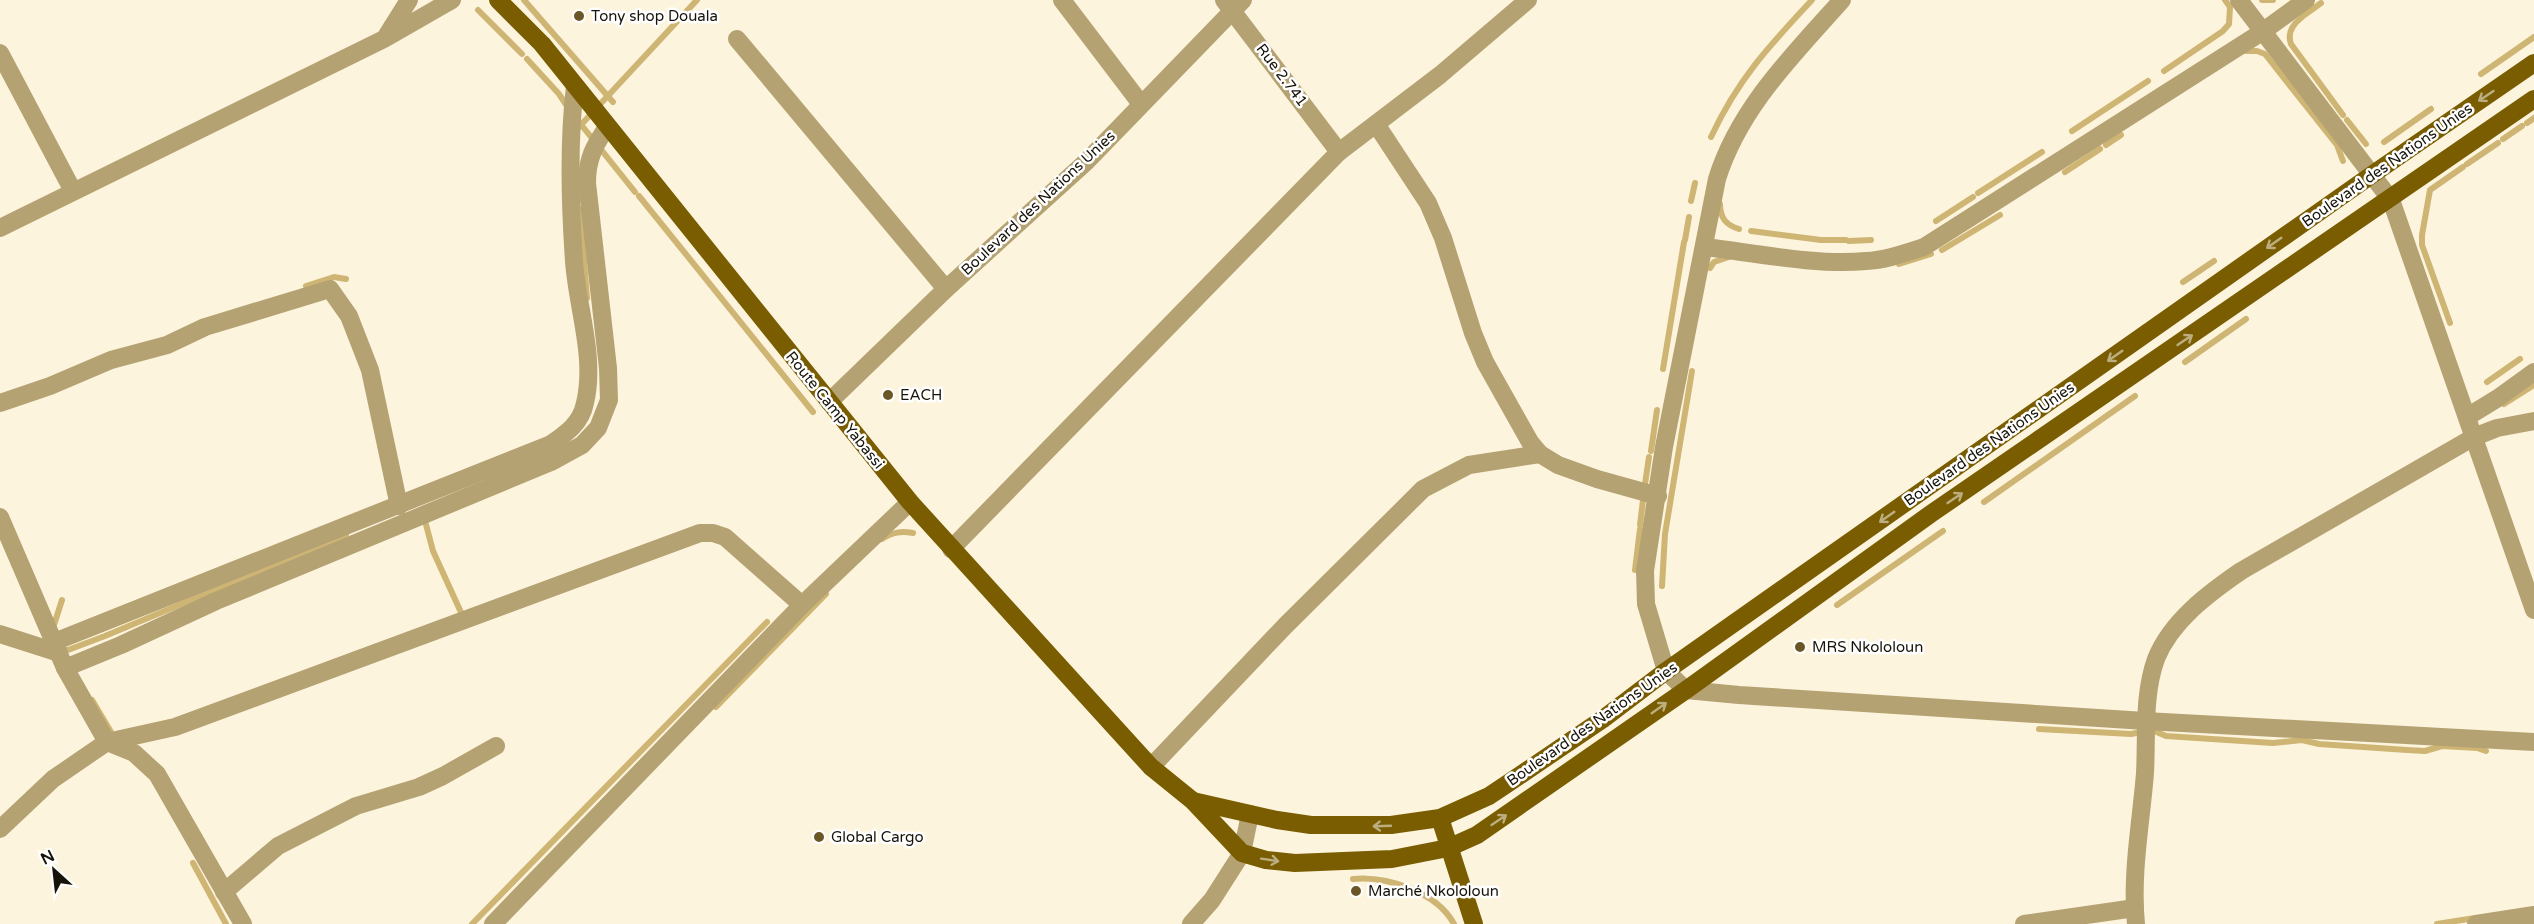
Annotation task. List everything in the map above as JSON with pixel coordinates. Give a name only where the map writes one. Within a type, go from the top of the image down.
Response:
[{"type":"main road","name":"Route Camp Yabassi","points":[[498,0],[542,44],[910,502],[1151,767],[1193,801],[1242,853]]},
{"type":"main road","name":"Boulevard des Nations Unies","points":[[1193,801],[1295,824],[1346,827],[1390,825],[1440,818],[1503,787],[1603,719],[1666,671],[2534,63]]},
{"type":"main road","name":"Boulevard des Nations Unies","points":[[1242,853],[1266,860],[1295,863],[1392,859],[1448,848],[1477,835],[1686,690],[1932,513],[2391,200],[2534,99]]},
{"type":"main road","points":[[1814,568],[1829,587]]},
{"type":"main road","points":[[1440,818],[1474,924]]},
{"type":"street","points":[[384,39],[410,0]]},
{"type":"street","points":[[0,228],[384,39],[452,0]]},
{"type":"street","points":[[1062,0],[1141,104]]},
{"type":"street","points":[[951,549],[1045,450],[1339,152],[1440,75],[1528,0]]},
{"type":"street","points":[[1842,0],[1765,87],[1738,129],[1725,154],[1717,179],[1664,447],[1645,570],[1646,604],[1666,671],[1686,690],[2145,721],[2534,742]]},
{"type":"street","points":[[2239,0],[2391,200],[2534,610]]},
{"type":"street","points":[[1705,248],[1838,262],[1888,258],[1924,247],[2262,32],[2306,0]]},
{"type":"street","name":"Boulevard des Nations Unies","points":[[829,402],[946,289],[1087,161],[1233,3]]},
{"type":"street","name":"Rue 2.741","points":[[1233,3],[1339,152]]},
{"type":"street","points":[[737,39],[946,289]]},
{"type":"street","points":[[0,53],[73,191]]},
{"type":"street","points":[[60,654],[399,506],[551,444],[568,433],[579,421],[588,382],[586,348],[574,262],[570,124],[579,92]]},
{"type":"street","points":[[0,634],[60,654],[122,645],[216,601],[551,462],[582,445],[598,428],[609,400],[608,368],[587,183],[587,164],[604,124]]},
{"type":"street","points":[[1376,124],[1428,202],[1443,238],[1473,333],[1485,362],[1530,442],[1540,453],[1558,465],[1597,479],[1658,496]]},
{"type":"street","points":[[0,403],[50,386],[111,360],[167,345],[214,324],[330,289],[349,316],[370,370],[399,506]]},
{"type":"street","points":[[2467,417],[2534,372]]},
{"type":"street","points":[[2024,924],[2136,916],[2145,770],[2145,721],[2151,677],[2157,659],[2173,631],[2217,588],[2241,571],[2474,437],[2497,428],[2534,421]]},
{"type":"street","points":[[1151,767],[1285,626],[1423,489],[1469,465],[1540,453]]},
{"type":"street","points":[[493,924],[802,605],[910,502]]},
{"type":"street","points":[[0,517],[60,654],[107,742],[134,753],[158,774],[243,924]]},
{"type":"street","points":[[0,830],[53,779],[107,742],[175,726],[700,533],[713,533],[725,537],[802,605]]},
{"type":"street","points":[[224,892],[278,846],[356,806],[419,787],[443,776],[496,746]]},
{"type":"street","points":[[1191,924],[1219,890],[1242,853],[1250,814]]},
{"type":"street","points":[[2476,924],[2534,915]]},
{"type":"waterway","points":[[524,0],[613,102]]},
{"type":"waterway","points":[[578,128],[697,0]]},
{"type":"waterway","points":[[1711,137],[1743,80],[1768,48],[1812,0]]},
{"type":"waterway","points":[[2164,71],[2223,31],[2229,24],[2230,7],[2225,0]]},
{"type":"waterway","points":[[2262,0],[2273,0]]},
{"type":"waterway","points":[[2303,16],[2321,3]]},
{"type":"waterway","points":[[478,10],[522,54]]},
{"type":"waterway","points":[[2301,18],[2291,30],[2291,44],[2343,115]]},
{"type":"waterway","points":[[2481,74],[2534,37]]},
{"type":"waterway","points":[[2246,51],[2265,54],[2337,145],[2343,161]]},
{"type":"waterway","points":[[527,59],[559,94],[569,109]]},
{"type":"waterway","points":[[2072,131],[2148,81]]},
{"type":"waterway","points":[[2384,142],[2431,109]]},
{"type":"waterway","points":[[2527,123],[2534,118]]},
{"type":"waterway","points":[[2347,120],[2366,144]]},
{"type":"waterway","points":[[579,122],[635,192]]},
{"type":"waterway","points":[[2503,139],[2522,126]]},
{"type":"waterway","points":[[2106,145],[2121,135]]},
{"type":"waterway","points":[[2467,164],[2498,143]]},
{"type":"waterway","points":[[2065,172],[2100,149]]},
{"type":"waterway","points":[[1978,193],[2042,152]]},
{"type":"waterway","points":[[2450,323],[2422,245],[2422,235],[2430,190],[2463,167]]},
{"type":"waterway","points":[[1691,201],[1695,183]]},
{"type":"waterway","points":[[639,196],[813,412]]},
{"type":"waterway","points":[[1936,221],[1973,197]]},
{"type":"waterway","points":[[1720,204],[1725,220],[1739,229]]},
{"type":"waterway","points":[[580,209],[587,298]]},
{"type":"waterway","points":[[1942,250],[2000,215]]},
{"type":"waterway","points":[[1685,240],[1689,217]]},
{"type":"waterway","points":[[1751,231],[1821,240],[1846,240]]},
{"type":"waterway","points":[[1849,241],[1871,240]]},
{"type":"waterway","points":[[1663,369],[1684,242]]},
{"type":"waterway","points":[[1899,264],[1931,254]]},
{"type":"waterway","points":[[1710,268],[1714,262],[1729,257]]},
{"type":"waterway","points":[[2183,282],[2214,261]]},
{"type":"waterway","points":[[306,286],[334,277],[346,279]]},
{"type":"waterway","points":[[2185,362],[2246,319]]},
{"type":"waterway","points":[[2487,382],[2520,359]]},
{"type":"waterway","points":[[1662,586],[1665,534],[1692,371]]},
{"type":"waterway","points":[[2504,404],[2534,385]]},
{"type":"waterway","points":[[1984,502],[2135,396]]},
{"type":"waterway","points":[[1651,451],[1657,410]]},
{"type":"waterway","points":[[1645,484],[1649,457]]},
{"type":"waterway","points":[[1640,525],[1643,500]]},
{"type":"waterway","points":[[424,517],[433,551],[464,619]]},
{"type":"waterway","points":[[1635,570],[1640,529]]},
{"type":"waterway","points":[[1837,605],[1943,531]]},
{"type":"waterway","points":[[882,539],[897,533],[913,533]]},
{"type":"waterway","points":[[61,650],[68,650],[105,636],[346,535]]},
{"type":"waterway","points":[[716,707],[826,594]]},
{"type":"waterway","points":[[53,628],[62,600]]},
{"type":"waterway","points":[[472,924],[767,622]]},
{"type":"waterway","points":[[92,700],[111,732]]},
{"type":"waterway","points":[[2039,729],[2131,734],[2152,730],[2166,736],[2273,743],[2302,740],[2319,744],[2407,750],[2425,751],[2442,746],[2477,748],[2486,751]]},
{"type":"waterway","points":[[193,863],[226,924]]},
{"type":"waterway","points":[[1353,879],[1381,880],[1410,888],[1436,903],[1454,924]]},
{"type":"waterway","points":[[2437,924],[2475,918]]},
{"type":"place","name":"Tony shop Douala","points":[[579,16]]},
{"type":"place","name":"EACH","points":[[888,395]]},
{"type":"place","name":"MRS Nkololoun","points":[[1800,647]]},
{"type":"place","name":"Global Cargo","points":[[819,837]]},
{"type":"place","name":"Marché Nkololoun","points":[[1356,891]]}]
